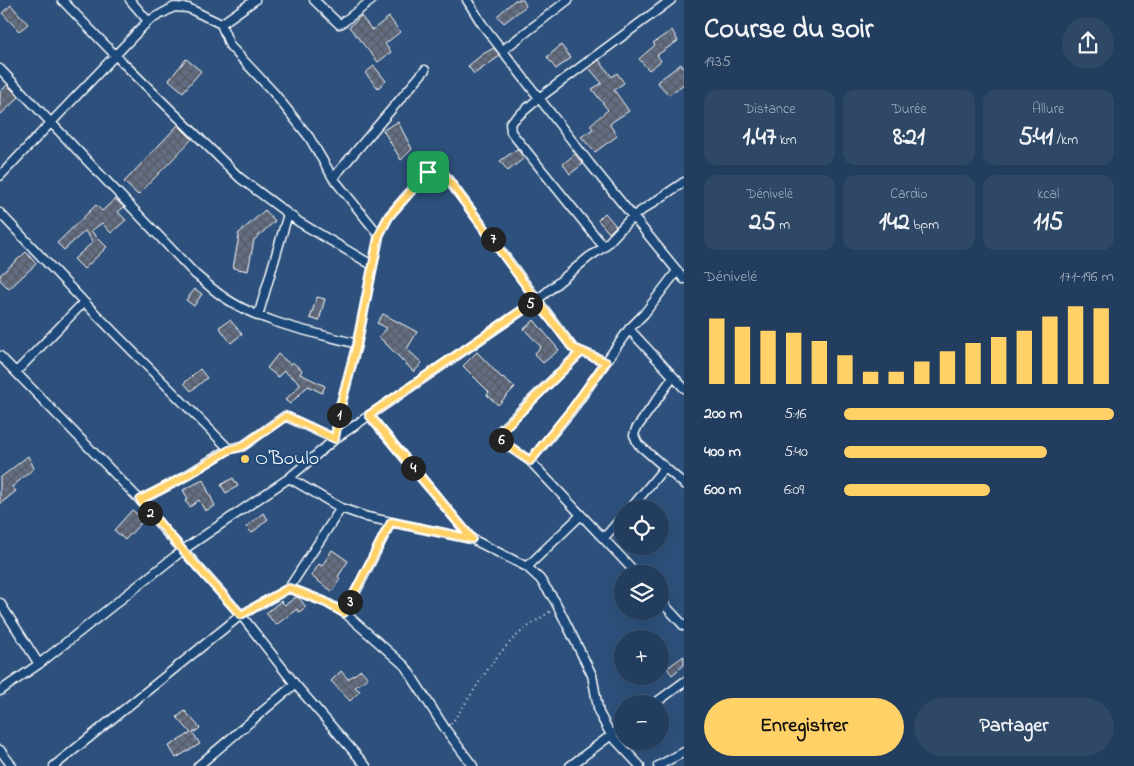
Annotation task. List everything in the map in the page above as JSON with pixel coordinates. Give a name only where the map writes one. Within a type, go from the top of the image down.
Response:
[{"type":"street","points":[[62,0],[114,55],[240,178],[288,214],[372,265]]},
{"type":"street","points":[[130,0],[148,21]]},
{"type":"street","points":[[221,24],[255,0]]},
{"type":"street","points":[[314,0],[339,24],[372,0]]},
{"type":"street","points":[[466,0],[482,24],[632,217],[684,279]]},
{"type":"street","points":[[503,50],[568,0]]},
{"type":"street","points":[[604,247],[511,132],[510,123],[540,98],[671,0]]},
{"type":"street","points":[[0,176],[148,21],[174,7],[188,8],[221,24],[230,46],[274,93],[309,137],[333,178],[379,235]]},
{"type":"street","points":[[0,69],[195,274],[225,298],[258,316],[357,344]]},
{"type":"street","points":[[333,178],[425,70]]},
{"type":"street","points":[[335,439],[341,404],[357,344],[379,235],[389,216],[428,172],[437,171],[444,174],[491,236],[536,301],[573,348],[580,353],[606,362]]},
{"type":"street","points":[[0,691],[38,664],[183,550],[289,478],[335,439],[536,301],[589,256],[604,247],[632,217],[682,186]]},
{"type":"street","points":[[0,213],[229,450]]},
{"type":"street","points":[[258,316],[288,214]]},
{"type":"street","points":[[530,461],[572,409],[629,329],[644,314],[677,272]]},
{"type":"street","points":[[16,372],[84,302]]},
{"type":"street","points":[[629,329],[684,388]]},
{"type":"street","points":[[580,353],[500,432],[501,441],[530,461],[629,565]]},
{"type":"street","points":[[0,356],[140,500],[164,530],[241,615],[295,684],[366,766]]},
{"type":"street","points":[[673,377],[636,428],[634,435],[638,444],[684,484]]},
{"type":"street","points":[[369,415],[472,539]]},
{"type":"street","points":[[140,500],[179,480],[229,450],[243,446],[286,416],[335,439]]},
{"type":"street","points":[[638,500],[665,467]]},
{"type":"street","points":[[289,478],[341,508],[391,522],[472,539],[527,567],[540,579],[558,605],[592,675],[599,713],[611,735],[640,766]]},
{"type":"street","points":[[54,766],[241,615],[289,588],[341,508]]},
{"type":"street","points":[[527,567],[582,515]]},
{"type":"street","points":[[344,613],[391,522]]},
{"type":"street","points":[[604,538],[614,526]]},
{"type":"street","points":[[289,588],[325,602],[344,613],[405,666],[446,730],[473,766]]},
{"type":"street","points":[[0,603],[38,664]]},
{"type":"street","points":[[669,610],[684,626]]},
{"type":"street","points":[[666,695],[684,682]]},
{"type":"street","points":[[198,766],[295,684]]},
{"type":"street","points":[[570,766],[614,733]]},
{"type":"street","points":[[0,750],[12,766]]},
{"type":"street","points":[[658,766],[684,752]]},
{"type":"path","points":[[446,730],[468,701],[493,661],[511,641],[558,605]]},
{"type":"building","points":[[515,0],[523,0],[526,6],[504,23],[497,16]]},
{"type":"building","points":[[11,5],[28,24],[19,31],[2,13]]},
{"type":"building","points":[[361,16],[372,30],[389,17],[400,32],[385,44],[391,52],[378,62],[349,27]]},
{"type":"building","points":[[672,30],[678,41],[657,55],[661,61],[649,70],[639,59],[655,45],[653,43]]},
{"type":"building","points":[[561,45],[571,58],[556,69],[547,57]]},
{"type":"building","points":[[494,48],[500,56],[474,74],[468,66]]},
{"type":"building","points":[[186,59],[201,71],[183,92],[169,80]]},
{"type":"building","points":[[599,60],[612,77],[617,73],[624,83],[614,90],[629,111],[610,125],[617,136],[595,152],[581,137],[593,129],[590,125],[608,110],[592,89],[602,83],[589,68]]},
{"type":"building","points":[[681,64],[684,68],[684,84],[669,95],[657,82]]},
{"type":"building","points":[[374,66],[386,81],[378,88],[365,73]]},
{"type":"building","points":[[7,85],[19,97],[0,115],[0,92]]},
{"type":"building","points":[[398,122],[412,149],[401,160],[383,130]]},
{"type":"building","points":[[178,125],[192,139],[138,195],[124,182]]},
{"type":"building","points":[[517,149],[524,158],[508,171],[500,161]]},
{"type":"building","points":[[575,154],[583,164],[570,174],[563,164]]},
{"type":"building","points":[[115,199],[124,207],[118,212],[126,220],[111,233],[102,223],[91,231],[107,247],[84,269],[74,259],[93,242],[85,231],[64,250],[57,243],[96,205],[102,211]]},
{"type":"building","points":[[265,210],[275,221],[254,240],[248,271],[233,268],[238,234]]},
{"type":"building","points":[[605,213],[616,226],[609,233],[598,220]]},
{"type":"building","points":[[26,252],[36,264],[9,289],[0,280],[0,275]]},
{"type":"building","points":[[195,289],[202,294],[194,306],[186,300]]},
{"type":"building","points":[[317,297],[325,299],[319,321],[310,318]]},
{"type":"building","points":[[383,314],[417,332],[407,349],[422,363],[414,372],[379,337],[387,328],[377,323]]},
{"type":"building","points":[[230,320],[242,334],[231,343],[219,327]]},
{"type":"building","points":[[534,320],[559,350],[543,363],[534,354],[541,347],[524,329]]},
{"type":"building","points":[[477,352],[502,378],[515,387],[498,405],[487,395],[489,392],[463,366]]},
{"type":"building","points":[[278,354],[290,364],[292,362],[302,370],[300,374],[325,386],[322,393],[308,386],[290,404],[285,400],[301,384],[284,371],[278,377],[267,368]]},
{"type":"building","points":[[200,369],[207,378],[191,391],[184,383]]},
{"type":"building","points":[[28,456],[34,468],[12,487],[16,491],[0,504],[0,478]]},
{"type":"building","points":[[233,478],[238,486],[226,493],[221,485]]},
{"type":"building","points":[[203,480],[215,506],[205,511],[199,500],[190,507],[185,501],[188,499],[183,490]]},
{"type":"building","points":[[132,510],[144,520],[125,540],[114,530]]},
{"type":"building","points":[[263,513],[268,519],[252,533],[246,527]]},
{"type":"building","points":[[332,550],[348,561],[332,591],[311,576],[319,564],[322,566]]},
{"type":"building","points":[[296,597],[306,607],[299,612],[297,609],[276,625],[266,613],[281,601],[285,605]]},
{"type":"building","points":[[684,656],[684,665],[672,675],[669,667]]},
{"type":"building","points":[[361,670],[368,678],[355,687],[360,691],[350,701],[331,681],[341,671],[348,679]]},
{"type":"building","points":[[185,711],[200,728],[193,733],[200,744],[176,758],[169,746],[191,733],[177,717]]},
{"type":"place","name":"O'Boulo","points":[[245,459]]},
{"type":"route","points":[[428,172],[389,216],[379,235],[357,344],[335,431],[335,439],[286,416],[282,417],[243,446],[229,450],[179,480],[140,500],[164,530],[241,615],[289,588],[325,602],[344,613],[391,522],[472,539],[369,415],[536,301],[573,348],[580,353],[606,362],[572,409],[530,461],[501,441],[500,432],[580,353],[573,348],[536,301],[491,236],[444,174],[437,171],[428,172]]}]
